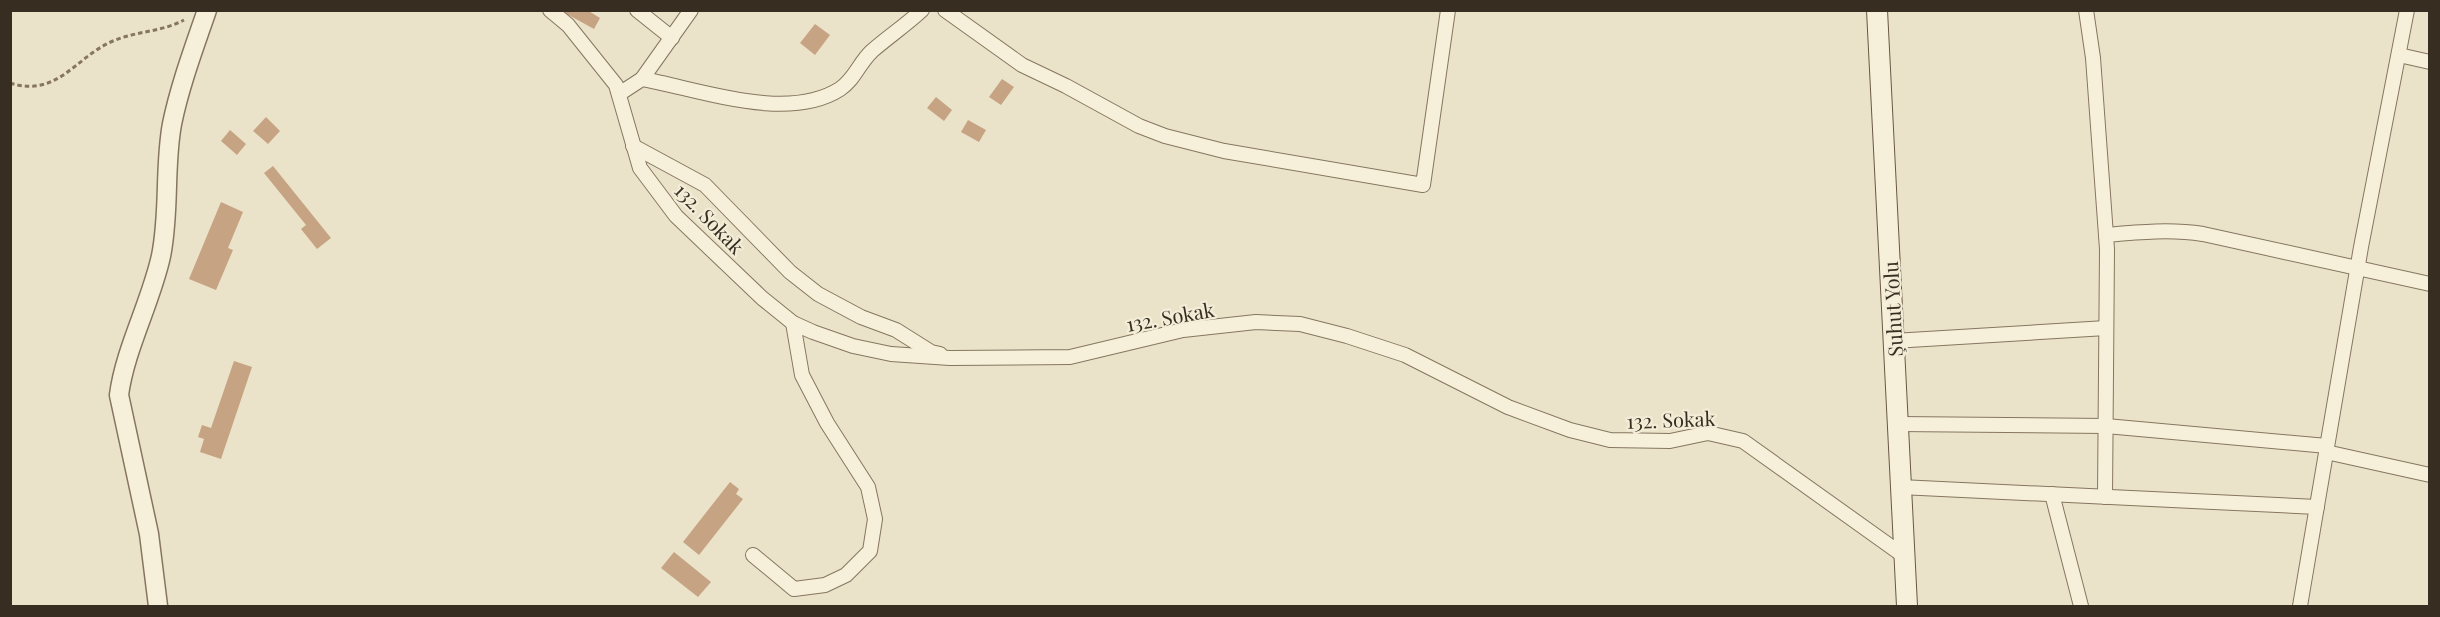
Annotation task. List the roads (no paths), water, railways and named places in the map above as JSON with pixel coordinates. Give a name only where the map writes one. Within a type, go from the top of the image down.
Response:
[{"type":"main road","name":"Şuhut Yolu","points":[[1877,10],[1907,606]]},
{"type":"street","points":[[158,606],[149,534],[119,395],[121,379],[145,313],[161,255],[172,125],[207,10]]},
{"type":"street","name":"132. Sokak","points":[[550,10],[567,25],[616,85],[640,168],[676,216],[762,298],[793,323],[843,342],[881,352],[950,358],[1070,357],[1183,330],[1256,322],[1300,324],[1405,355],[1508,407],[1570,430],[1610,440],[1670,441],[1708,433],[1743,441],[1904,556]]},
{"type":"street","points":[[637,10],[672,38]]},
{"type":"street","points":[[619,94],[642,79],[691,10]]},
{"type":"street","points":[[642,79],[735,101],[770,104],[811,101],[837,91],[852,81],[870,53],[922,10]]},
{"type":"street","points":[[945,10],[1022,65],[1139,126],[1165,136],[1224,151],[1423,185],[1448,10]]},
{"type":"street","points":[[2086,10],[2093,58],[2106,235],[2105,497]]},
{"type":"street","points":[[2300,606],[2358,267],[2407,10]]},
{"type":"street","points":[[2399,56],[2430,62]]},
{"type":"street","points":[[633,146],[705,185],[790,272],[818,294],[861,317],[896,330],[931,352],[950,358]]},
{"type":"street","points":[[2106,235],[2181,231],[2430,284]]},
{"type":"street","points":[[753,555],[794,588],[825,585],[846,575],[870,551],[875,519],[868,487],[827,423],[802,375],[793,323]]},
{"type":"street","points":[[1893,341],[2106,328]]},
{"type":"street","points":[[1897,424],[2106,426],[2327,449],[2430,475]]},
{"type":"street","points":[[1900,487],[2317,507]]},
{"type":"street","points":[[2052,495],[2081,606]]}]
